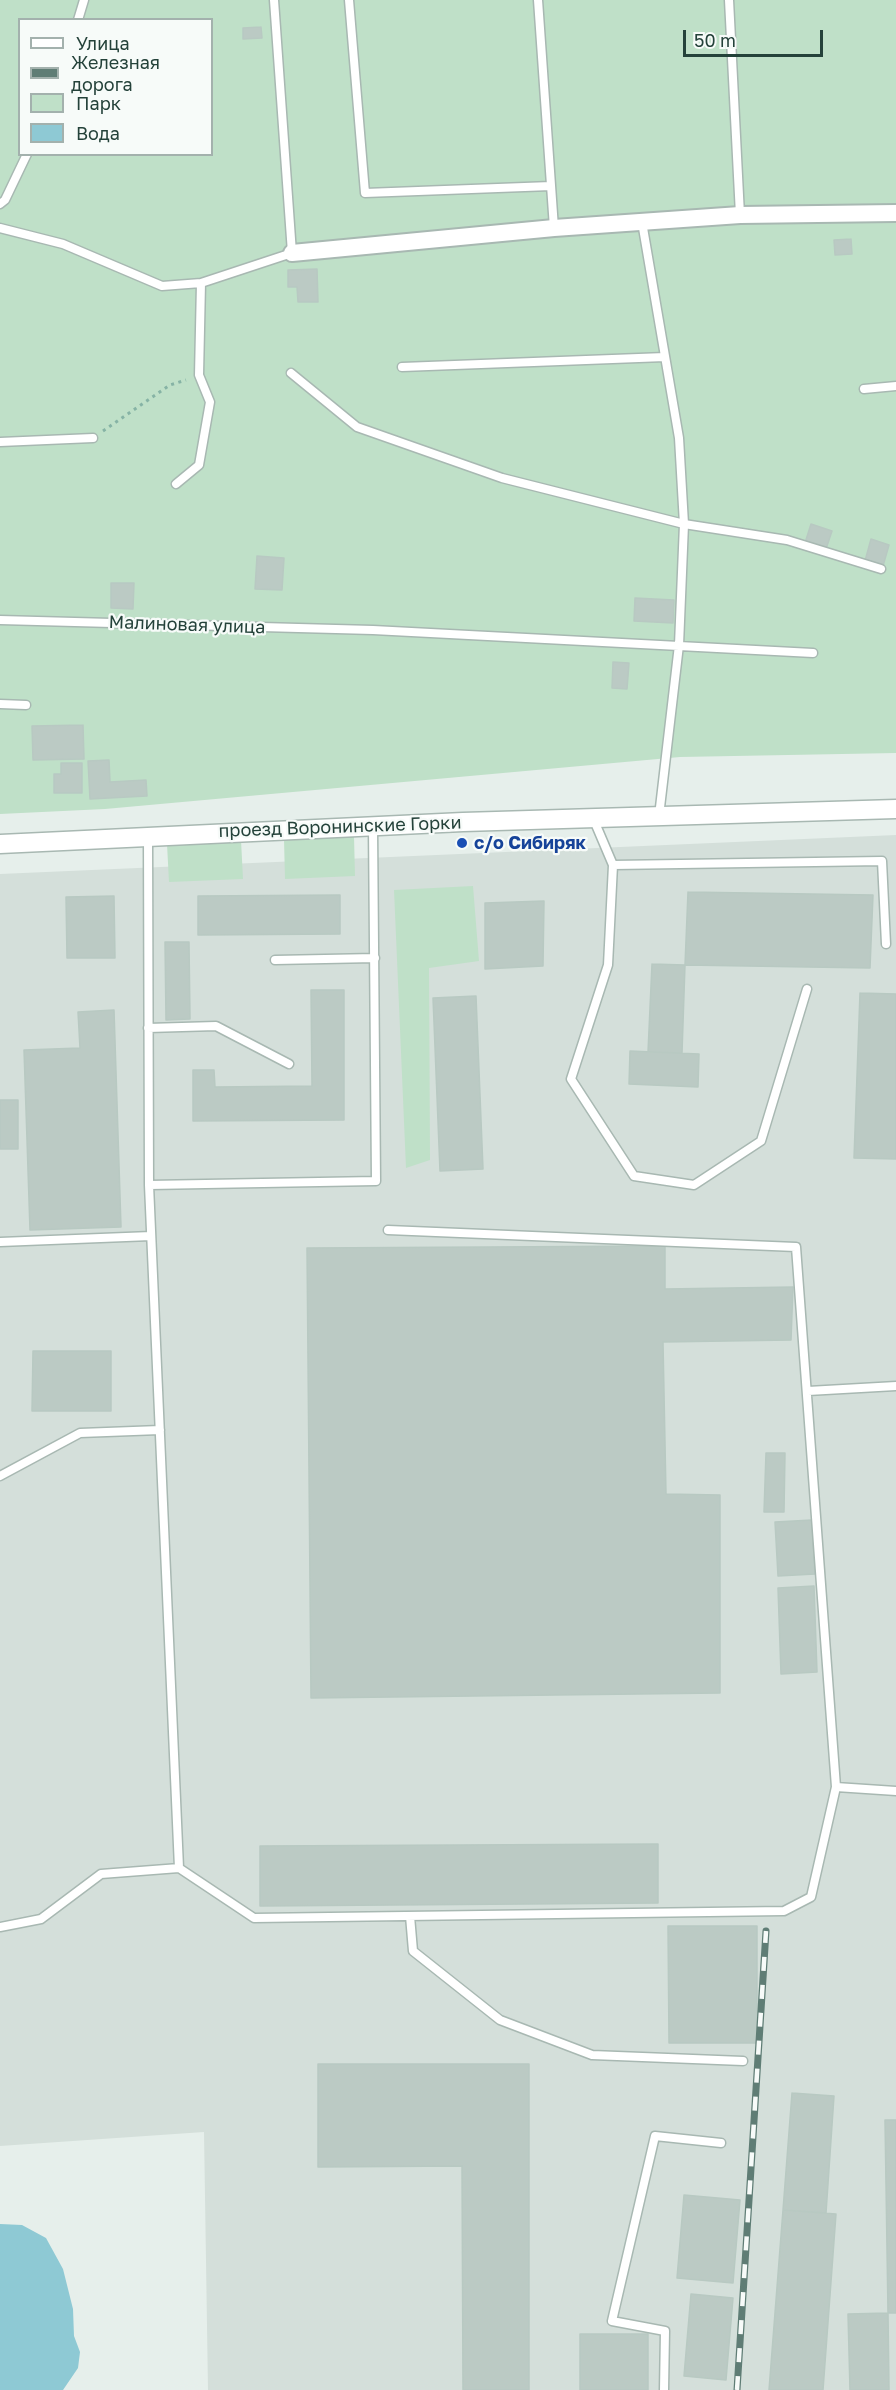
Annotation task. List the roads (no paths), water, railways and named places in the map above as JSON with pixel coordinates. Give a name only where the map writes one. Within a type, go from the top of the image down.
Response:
[{"type":"street","points":[[292,253],[554,228],[740,215],[896,213]]},
{"type":"street","name":"проезд Воронинские Горки","points":[[0,844],[373,826],[896,809]]},
{"type":"lane","points":[[79,18],[84,0]]},
{"type":"lane","points":[[0,228],[63,244],[162,286],[201,283],[292,253],[274,0]]},
{"type":"lane","points":[[349,0],[365,193],[551,186]]},
{"type":"lane","points":[[538,0],[554,228]]},
{"type":"lane","points":[[729,0],[740,215]]},
{"type":"lane","points":[[2,201],[26,156]]},
{"type":"lane","points":[[642,222],[679,438],[684,524],[680,645],[659,816]]},
{"type":"lane","points":[[176,484],[199,465],[210,402],[199,375],[201,283]]},
{"type":"lane","points":[[402,367],[665,357]]},
{"type":"lane","points":[[291,373],[357,427],[502,478],[684,524],[787,540],[882,568]]},
{"type":"lane","points":[[864,389],[896,386]]},
{"type":"lane","points":[[0,442],[93,438]]},
{"type":"lane","name":"Малиновая улица","points":[[0,620],[373,630],[813,653]]},
{"type":"lane","points":[[0,704],[26,705]]},
{"type":"lane","points":[[593,818],[614,865],[608,965],[571,1079],[634,1176],[694,1185],[762,1141],[807,989]]},
{"type":"lane","points":[[149,1185],[376,1180],[373,826]]},
{"type":"lane","points":[[148,836],[149,1185],[180,1868]]},
{"type":"lane","points":[[614,865],[882,861],[886,944]]},
{"type":"lane","points":[[275,960],[375,958]]},
{"type":"lane","points":[[148,1028],[216,1026],[289,1064]]},
{"type":"lane","points":[[0,1927],[41,1919],[101,1874],[180,1868],[254,1918],[784,1911],[811,1897],[836,1787],[796,1247],[388,1230]]},
{"type":"lane","points":[[0,1242],[151,1236]]},
{"type":"lane","points":[[808,1392],[896,1386]]},
{"type":"lane","points":[[0,1476],[81,1433],[160,1430]]},
{"type":"lane","points":[[836,1787],[896,1791]]},
{"type":"lane","points":[[410,1916],[413,1951],[500,2020],[592,2055],[743,2061]]},
{"type":"lane","points":[[664,2390],[665,2331],[612,2321],[622,2275],[655,2136],[721,2143]]},
{"type":"water","points":[[0,2224],[22,2225],[46,2238],[63,2269],[73,2309],[74,2336],[80,2352],[78,2368],[63,2390],[0,2390]]},
{"type":"railway","points":[[737,2390],[766,1931]]},
{"type":"place","name":"с/о Сибиряк","points":[[462,843]]}]
